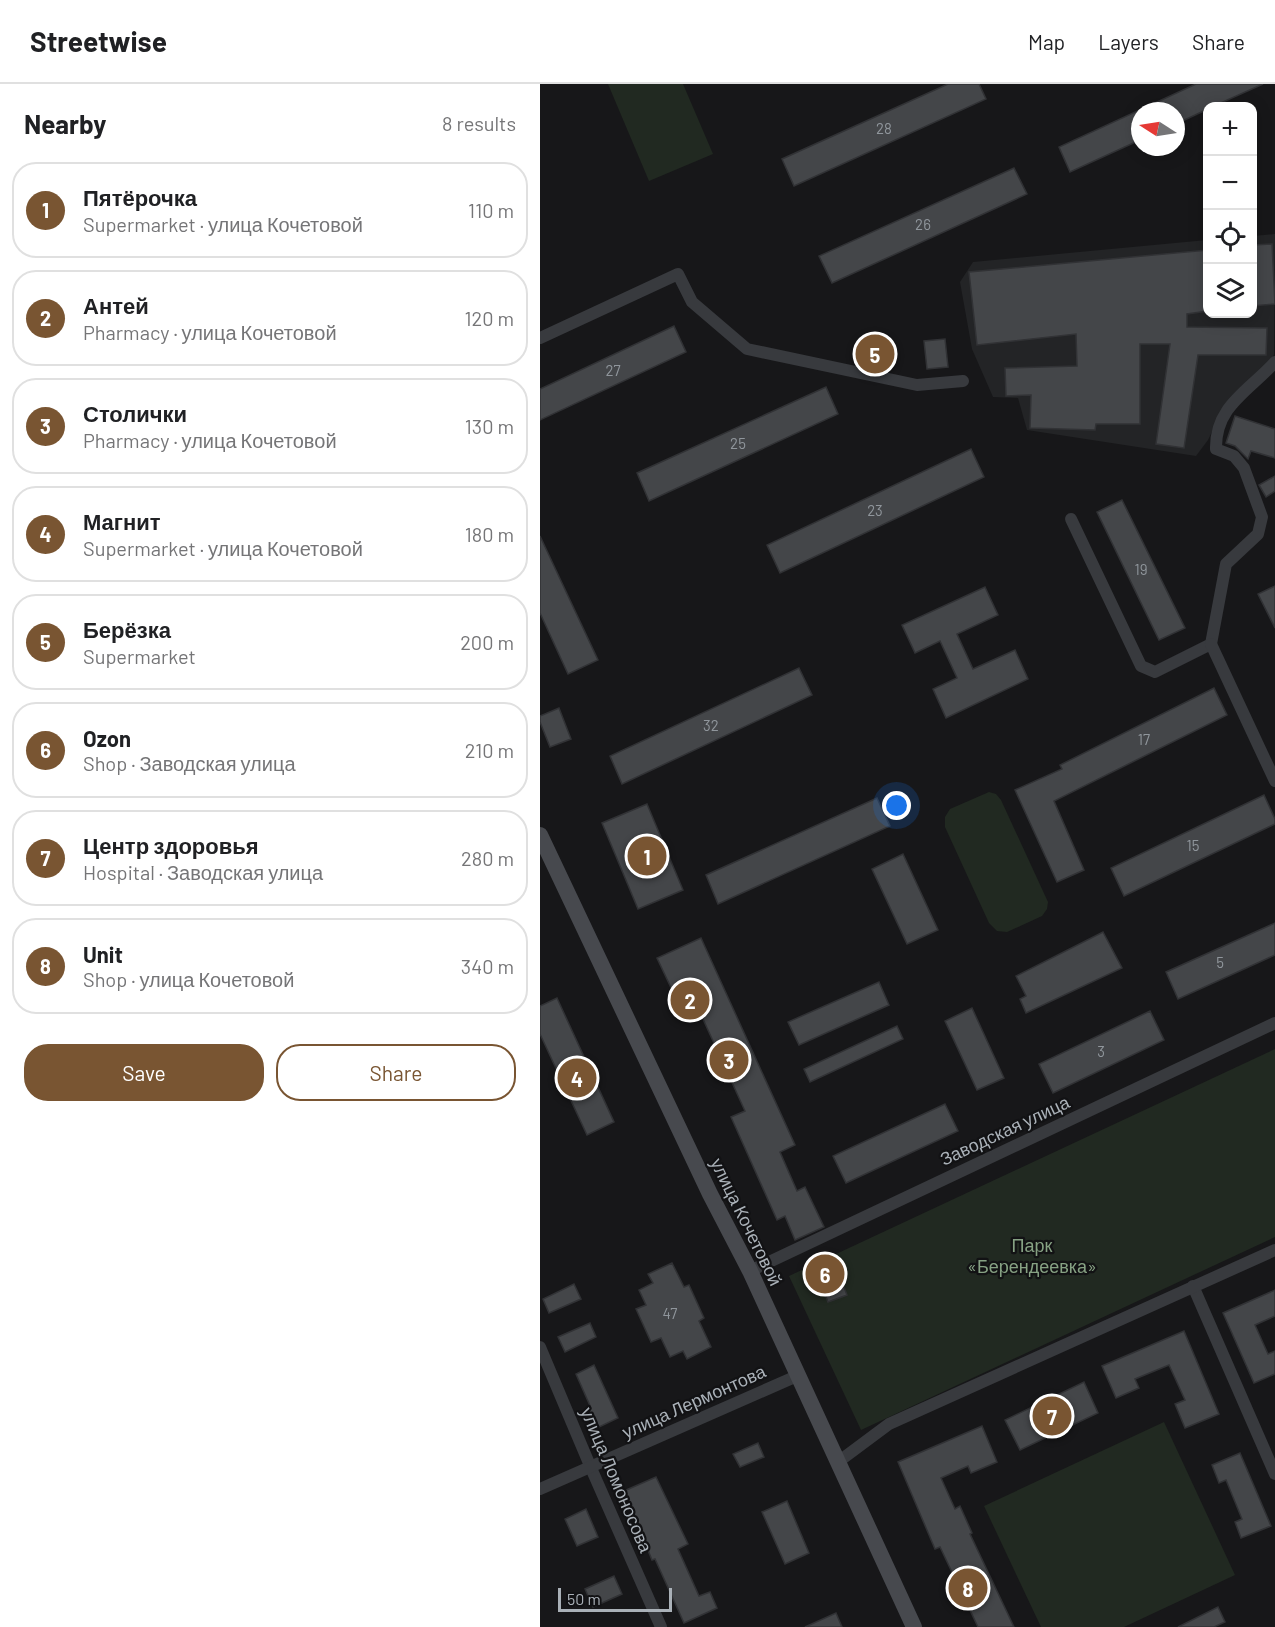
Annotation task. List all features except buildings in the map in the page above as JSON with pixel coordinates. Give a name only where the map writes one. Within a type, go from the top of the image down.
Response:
[{"type":"main road","name":"улица Кочетовой","points":[[540,835],[710,1194],[750,1272],[914,1627]]},
{"type":"street","points":[[540,338],[678,274],[692,302],[747,349],[917,385],[963,381]]},
{"type":"street","points":[[1275,362],[1228,407],[1216,433],[1216,449],[1234,456],[1244,468],[1262,516],[1258,534],[1226,564],[1211,644],[1275,781]]},
{"type":"street","points":[[1071,519],[1142,666],[1155,672],[1211,644]]},
{"type":"street","name":"Заводская улица","points":[[750,1272],[1275,1023]]},
{"type":"street","points":[[838,1462],[889,1424],[1275,1250]]},
{"type":"street","points":[[1192,1287],[1275,1474]]},
{"type":"street","name":"улица Ломоносова","points":[[540,1347],[661,1627]]},
{"type":"street","name":"улица Лермонтова","points":[[540,1490],[797,1376]]},
{"type":"shaded area","points":[[1275,234],[1274,355],[1223,409],[1208,440],[1196,456],[1027,430],[1018,398],[993,397],[972,349],[960,282],[973,262],[1203,240],[1203,318],[1257,318],[1257,236]]},
{"type":"green space","points":[[608,84],[683,84],[713,154],[649,181]]},
{"type":"green space","points":[[989,792],[996,794],[1001,800],[1048,902],[1047,909],[1042,916],[1007,932],[997,931],[989,923],[945,827],[945,817],[950,809]]},
{"type":"green space","name":"Парк «Берендеевка»","points":[[1275,1049],[1275,1237],[861,1430],[789,1276]]},
{"type":"green space","points":[[1164,1422],[1235,1575],[1124,1627],[1041,1627],[984,1506]]},
{"type":"place","name":"Берёзка","points":[[875,354]]},
{"type":"place","name":"Пятёрочка","points":[[647,856]]},
{"type":"place","name":"Антей","points":[[690,1000]]},
{"type":"place","name":"Столички","points":[[729,1060]]},
{"type":"place","name":"Магнит","points":[[577,1078]]},
{"type":"place","name":"Ozon","points":[[825,1274]]},
{"type":"place","name":"Центр здоровья","points":[[1052,1416]]},
{"type":"place","name":"Unit","points":[[968,1588]]}]
